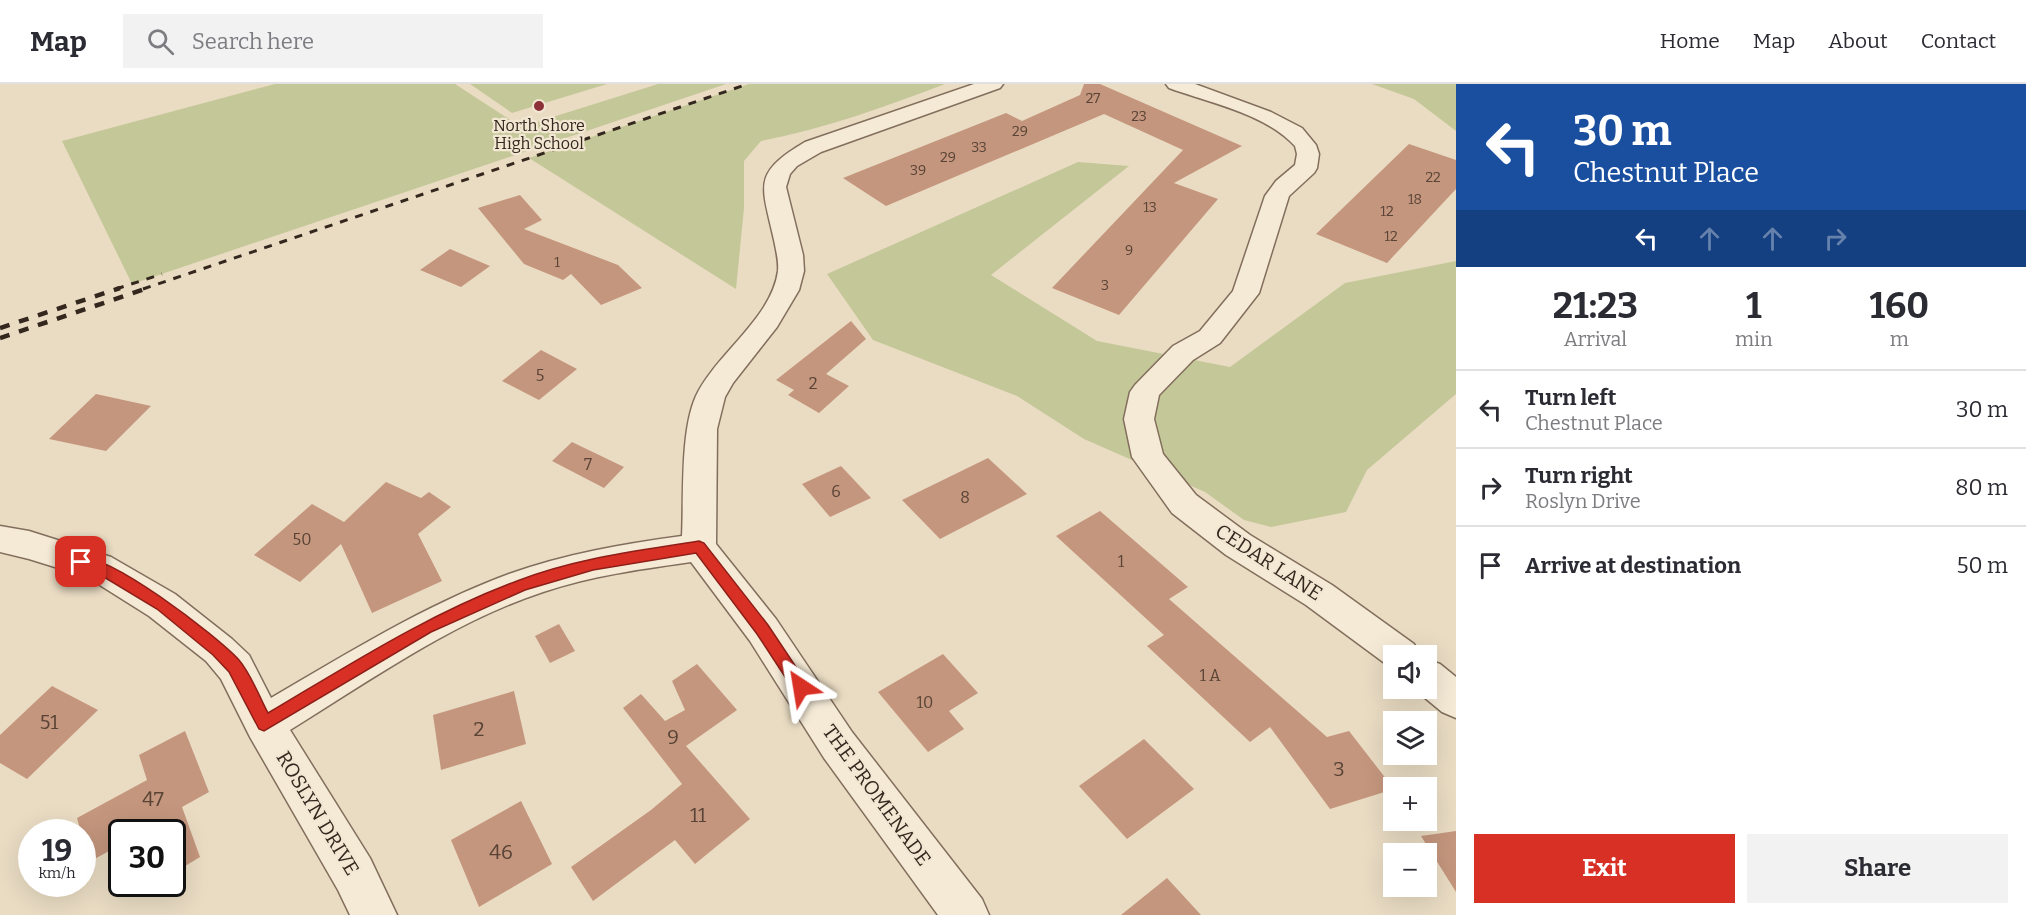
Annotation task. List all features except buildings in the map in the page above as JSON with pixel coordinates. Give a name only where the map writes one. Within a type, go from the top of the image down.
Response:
[{"type":"street","points":[[264,724],[426,627],[521,585],[593,564],[699,547],[702,429],[710,397],[721,378],[767,321],[786,290],[791,271],[790,255],[774,187],[779,173],[789,161],[813,147],[993,84]]},
{"type":"street","name":"CEDAR LANE","points":[[1176,84],[1282,125],[1302,139],[1309,152],[1306,168],[1284,186],[1277,196],[1246,292],[1210,337],[1183,353],[1145,392],[1139,419],[1148,457],[1184,504],[1238,545],[1319,595],[1386,645]]},
{"type":"street","name":"ROSLYN DRIVE","points":[[0,539],[29,545],[99,567],[162,605],[219,650],[235,667],[264,724],[354,874],[374,915]]},
{"type":"street","name":"THE PROMENADE","points":[[699,547],[763,630],[838,745],[966,915]]},
{"type":"street","points":[[1437,685],[1456,700]]},
{"type":"green space","points":[[275,84],[455,84],[521,127],[658,84],[726,84],[132,284],[62,141]]},
{"type":"green space","points":[[470,84],[607,84],[512,113]]},
{"type":"green space","points":[[749,84],[945,84],[854,117],[761,141],[744,161],[744,208],[736,289],[529,158]]},
{"type":"green space","points":[[1372,84],[1456,84],[1456,131],[1414,99]]},
{"type":"green space","points":[[1078,162],[1129,166],[991,275],[1097,341],[1230,367],[1345,283],[1456,261],[1456,394],[1367,470],[1346,512],[1271,527],[1244,520],[1205,492],[1084,439],[1017,396],[873,340],[827,274]]},
{"type":"railway","points":[[143,289],[748,84]]},
{"type":"railway","points":[[116,289],[162,274]]},
{"type":"railway","points":[[0,328],[120,288]]},
{"type":"railway","points":[[0,338],[148,288]]},
{"type":"place","name":"North Shore High School","points":[[539,106]]},
{"type":"route","points":[[81,562],[99,567],[162,605],[219,650],[235,667],[264,724],[426,627],[521,585],[593,564],[699,547],[763,630],[801,687]]}]
